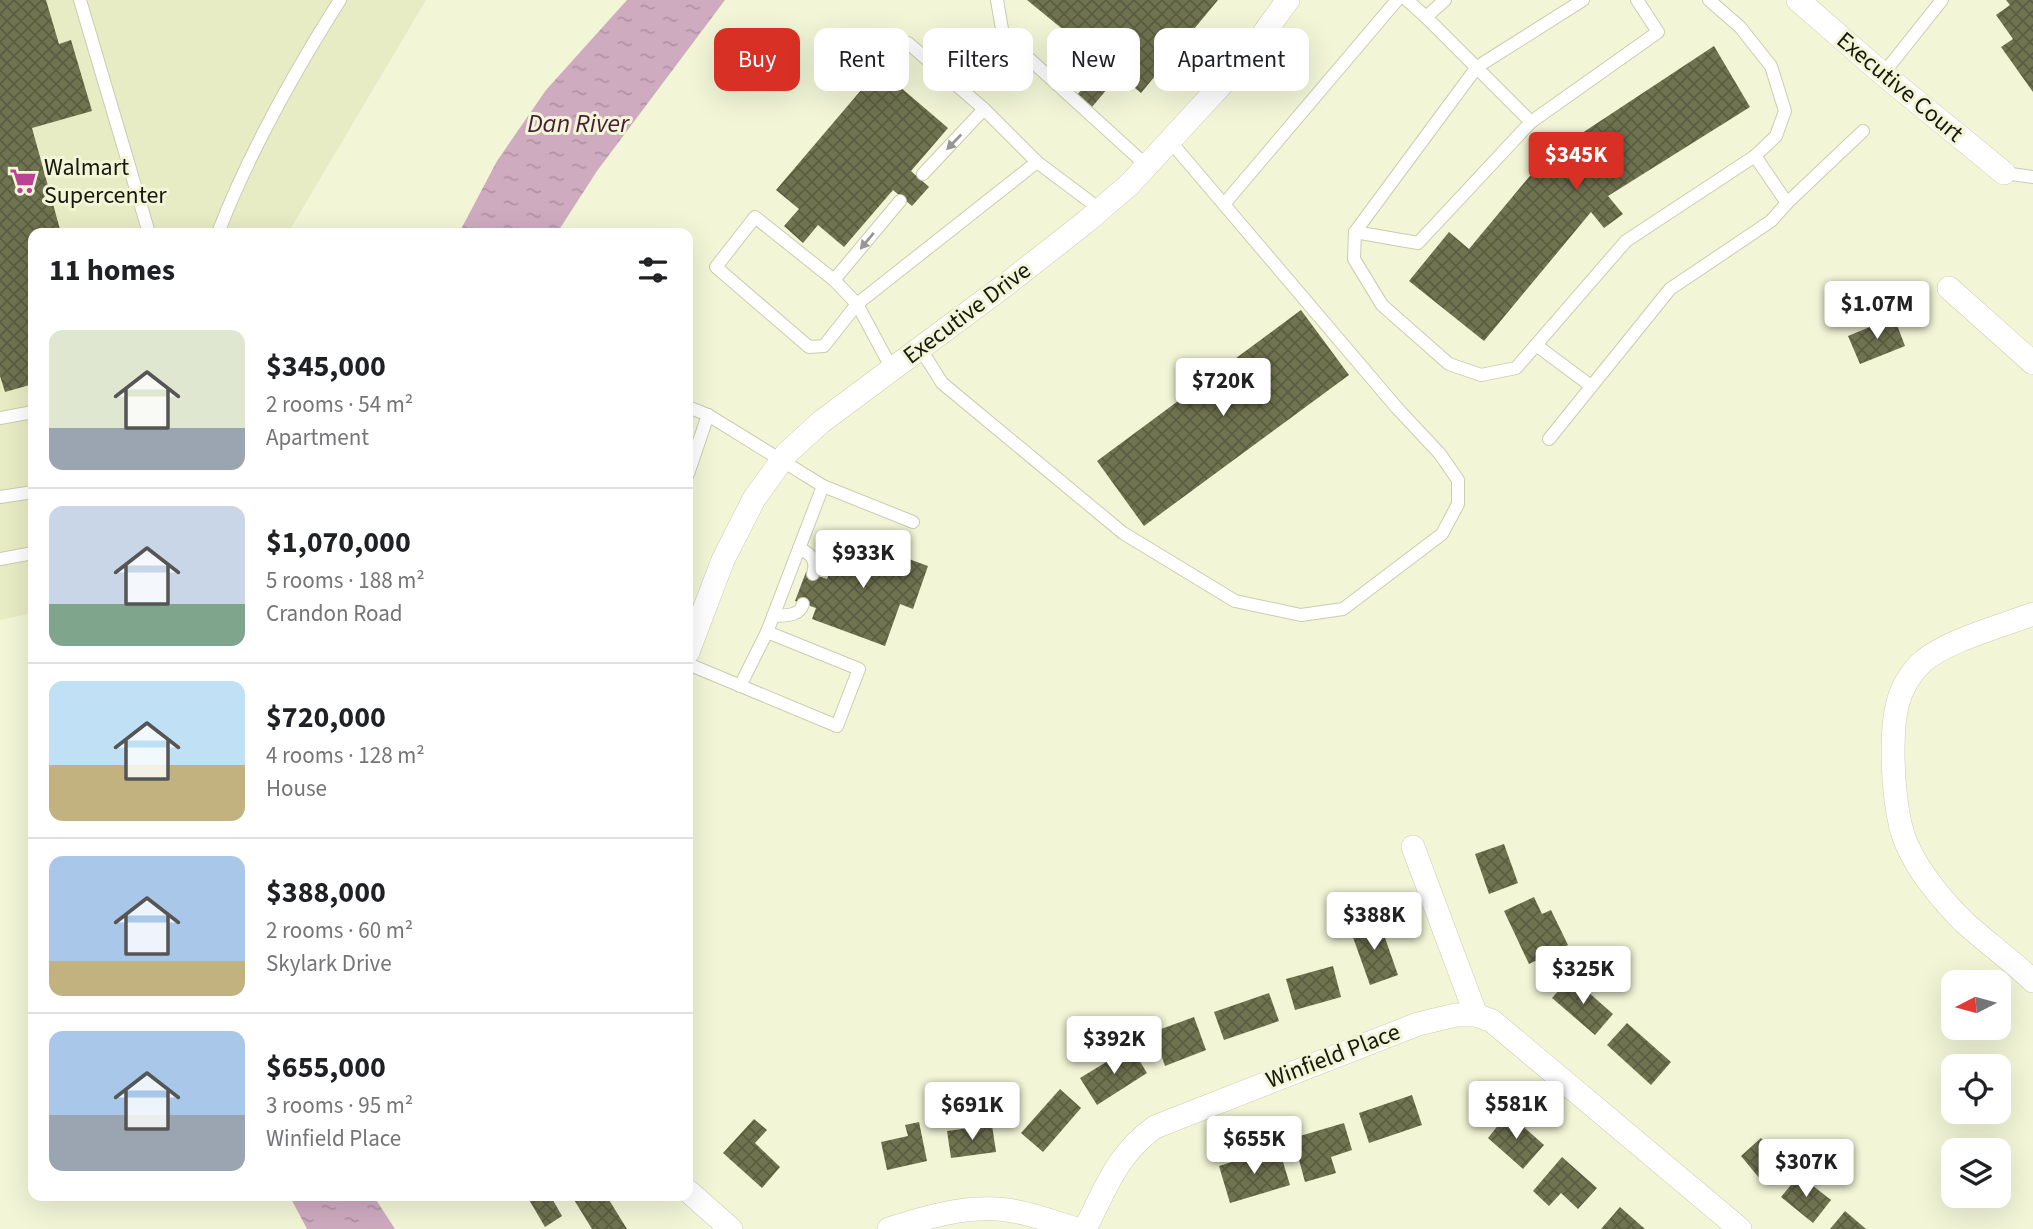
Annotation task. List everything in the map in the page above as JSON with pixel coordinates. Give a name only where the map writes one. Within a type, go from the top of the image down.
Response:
[{"type":"street","name":"Executive Drive","points":[[693,626],[754,499],[783,460],[821,422],[1101,210],[1147,166],[1245,59],[1288,0]]},
{"type":"street","name":"Executive Court","points":[[1798,0],[2004,173]]},
{"type":"street","points":[[1949,288],[2033,363]]},
{"type":"street","points":[[2033,614],[1941,649],[1923,662],[1908,678],[1898,698],[1893,719],[1893,764],[1898,809],[1906,844],[1945,903],[2033,981]]},
{"type":"street","points":[[1413,847],[1476,1015],[1492,1021],[1740,1229]]},
{"type":"street","name":"Winfield Place","points":[[1085,1229],[1121,1158],[1136,1140],[1155,1127],[1393,1032],[1456,1015],[1476,1015]]},
{"type":"street","points":[[693,1195],[731,1229]]},
{"type":"street","points":[[889,1229],[936,1214],[994,1210],[1032,1215],[1076,1229]]},
{"type":"lane","points":[[80,0],[148,228]]},
{"type":"lane","points":[[220,228],[262,133],[300,63],[340,0]]},
{"type":"lane","points":[[997,0],[1003,35],[1147,166]]},
{"type":"lane","points":[[1225,203],[1397,0]]},
{"type":"lane","points":[[1407,0],[1531,122]]},
{"type":"lane","points":[[1426,17],[1445,0]]},
{"type":"lane","points":[[1583,0],[1477,66],[1355,232],[1354,259],[1382,305],[1449,364],[1481,375],[1516,368],[1626,241],[1755,156],[1776,136],[1785,111],[1770,66],[1740,27],[1709,0]]},
{"type":"lane","points":[[1355,232],[1418,243],[1531,122],[1658,32],[1637,0]]},
{"type":"lane","points":[[1883,74],[1942,0]]},
{"type":"lane","points":[[909,44],[984,109],[1038,162],[1101,210]]},
{"type":"lane","points":[[923,174],[984,109]]},
{"type":"lane","points":[[1549,439],[1670,289],[1772,221],[1787,203],[1863,131]]},
{"type":"lane","points":[[920,348],[942,383],[1123,533],[1235,601],[1301,615],[1343,610],[1442,534],[1458,504],[1458,480],[1440,454],[1397,408],[1170,141]]},
{"type":"lane","points":[[1755,156],[1787,203]]},
{"type":"lane","points":[[892,369],[857,304],[834,280],[755,217],[716,267],[809,347],[824,346],[857,304],[1038,162]]},
{"type":"lane","points":[[2004,173],[2033,177]]},
{"type":"lane","points":[[834,280],[900,201]]},
{"type":"lane","points":[[1536,345],[1591,387]]},
{"type":"lane","points":[[693,409],[708,415],[823,486],[913,522]]},
{"type":"lane","points":[[0,418],[28,412]]},
{"type":"lane","points":[[693,459],[708,415]]},
{"type":"lane","points":[[740,685],[767,632],[823,486]]},
{"type":"lane","points":[[0,497],[28,493]]},
{"type":"lane","points":[[799,548],[811,555],[816,563],[813,574]]},
{"type":"lane","points":[[0,559],[28,554]]},
{"type":"lane","points":[[773,616],[795,614],[801,610],[803,604]]},
{"type":"lane","points":[[693,666],[837,726],[859,669],[767,632]]},
{"type":"shaded area","points":[[0,0],[426,0],[291,228],[28,228],[28,614],[0,620]]},
{"type":"water","name":"Dan River","points":[[627,0],[725,0],[597,171],[560,228],[462,228],[497,161],[546,90]]},
{"type":"water","points":[[292,1201],[377,1201],[395,1229],[307,1229]]},
{"type":"building","name":"Walmart Supercenter","points":[[0,0],[46,0],[59,44],[71,40],[92,111],[32,128],[60,228],[28,228],[28,385],[5,392],[0,376]]},
{"type":"building","points":[[1027,0],[1218,0],[1195,28],[1154,28],[1154,77],[1141,93],[1139,91],[1140,28],[1061,28]]},
{"type":"building","points":[[2006,0],[2033,0],[2033,92],[2001,47],[2013,39],[1996,15],[2010,5]]},
{"type":"building","points":[[1714,46],[1750,107],[1608,196],[1623,214],[1604,228],[1591,212],[1484,341],[1409,281],[1449,232],[1469,249],[1539,165],[1531,161],[1538,150],[1552,138],[1563,134],[1570,141]]},
{"type":"building","points":[[860,91],[905,91],[948,128],[911,171],[929,187],[912,206],[893,190],[844,247],[818,225],[803,243],[784,226],[799,209],[776,190]]},
{"type":"building","points":[[1080,91],[1106,91],[1092,107],[1077,95]]},
{"type":"building","points":[[1301,310],[1349,375],[1144,526],[1097,461]]},
{"type":"building","points":[[1894,317],[1905,346],[1860,364],[1848,336]]},
{"type":"building","points":[[843,535],[928,566],[913,609],[900,604],[885,646],[812,619],[816,608],[795,601],[806,572],[827,579]]},
{"type":"building","points":[[1504,844],[1518,883],[1489,894],[1475,854]]},
{"type":"building","points":[[1534,897],[1542,914],[1551,910],[1568,945],[1529,964],[1504,911]]},
{"type":"building","points":[[1378,918],[1398,975],[1370,985],[1350,929]]},
{"type":"building","points":[[1333,966],[1341,997],[1295,1010],[1286,979]]},
{"type":"building","points":[[1571,977],[1613,1014],[1595,1035],[1552,998]]},
{"type":"building","points":[[1269,993],[1279,1021],[1224,1040],[1214,1012]]},
{"type":"building","points":[[1194,1017],[1206,1050],[1165,1066],[1153,1032]]},
{"type":"building","points":[[1627,1023],[1671,1062],[1651,1085],[1607,1045]]},
{"type":"building","points":[[1131,1047],[1147,1073],[1097,1105],[1080,1078]]},
{"type":"building","points":[[1060,1089],[1081,1108],[1043,1152],[1021,1133]]},
{"type":"building","points":[[1412,1095],[1422,1125],[1369,1143],[1359,1113]]},
{"type":"building","points":[[1508,1113],[1544,1145],[1523,1169],[1488,1138]]},
{"type":"building","points":[[754,1119],[767,1130],[755,1143],[780,1167],[762,1188],[723,1153]]},
{"type":"building","points":[[919,1122],[927,1161],[887,1170],[881,1142],[908,1136],[905,1125]]},
{"type":"building","points":[[1344,1123],[1352,1150],[1331,1157],[1336,1173],[1305,1182],[1293,1138]]},
{"type":"building","points":[[992,1125],[996,1152],[951,1158],[947,1131]]},
{"type":"building","points":[[1761,1138],[1786,1166],[1765,1185],[1741,1156]]},
{"type":"building","points":[[1264,1152],[1265,1156],[1280,1152],[1290,1185],[1230,1203],[1219,1166]]},
{"type":"building","points":[[1562,1157],[1597,1188],[1578,1209],[1561,1193],[1549,1206],[1533,1191]]},
{"type":"building","points":[[1799,1175],[1831,1200],[1813,1223],[1781,1197]]},
{"type":"building","points":[[530,1201],[553,1201],[562,1216],[545,1227]]},
{"type":"building","points":[[575,1201],[610,1201],[627,1229],[592,1229]]},
{"type":"building","points":[[1620,1207],[1645,1229],[1601,1229]]},
{"type":"building","points":[[1845,1211],[1866,1229],[1830,1229]]},
{"type":"place","name":"Walmart Supercenter","points":[[23,181]]}]
